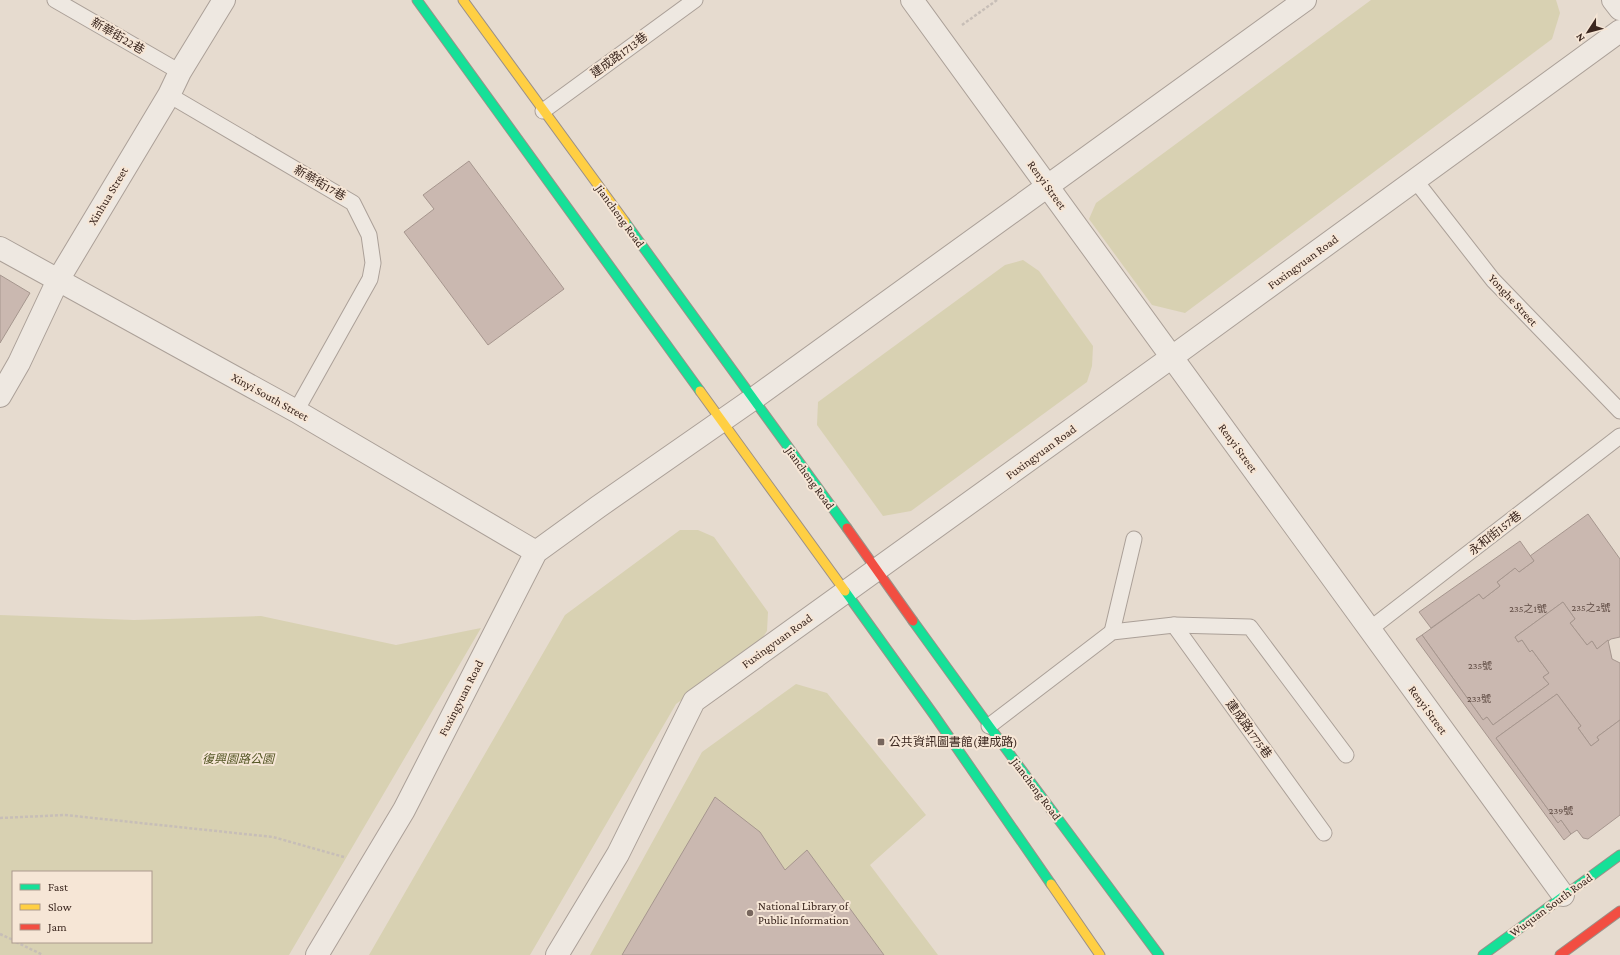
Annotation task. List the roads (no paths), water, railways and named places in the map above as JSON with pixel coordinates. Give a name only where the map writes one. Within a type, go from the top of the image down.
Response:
[{"type":"street","name":"Xinhua Street","points":[[0,396],[19,363],[58,280],[224,0]]},
{"type":"street","points":[[417,0],[846,591],[934,715],[1100,955]]},
{"type":"street","name":"Jiancheng Road","points":[[463,0],[989,726],[1159,955]]},
{"type":"street","name":"Renyi Street","points":[[912,0],[1563,895]]},
{"type":"street","name":"Fuxingyuan Road","points":[[317,955],[404,810],[536,552],[753,399],[1305,0]]},
{"type":"street","points":[[1613,0],[1620,9]]},
{"type":"street","name":"Fuxingyuan Road","points":[[558,955],[618,854],[694,701],[1172,357],[1620,31]]},
{"type":"street","name":"Xinyi South Street","points":[[0,248],[296,411],[536,552]]},
{"type":"street","name":"Wuquan South Road","points":[[1483,955],[1620,854]]},
{"type":"street","points":[[1560,955],[1620,911]]},
{"type":"lane","name":"新華街22巷","points":[[55,0],[180,72]]},
{"type":"lane","name":"建成路1713巷","points":[[544,111],[695,0]]},
{"type":"lane","name":"新華街17巷","points":[[169,95],[353,203],[369,235],[372,263],[370,279],[296,411]]},
{"type":"lane","name":"Yonghe Street","points":[[1415,180],[1493,280],[1620,411]]},
{"type":"lane","name":"永和街157巷","points":[[1370,630],[1620,436]]},
{"type":"lane","points":[[1112,632],[1134,540]]},
{"type":"lane","points":[[989,726],[1112,632],[1174,624],[1250,627],[1346,755]]},
{"type":"lane","name":"建成路1775巷","points":[[1174,624],[1324,833]]},
{"type":"place","name":"公共資訊圖書館(建成路)","points":[[881,742]]},
{"type":"place","name":"National Library of Public Information","points":[[750,913]]},
{"type":"park label","name":"復興園路公園","points":[[238,759]]}]
